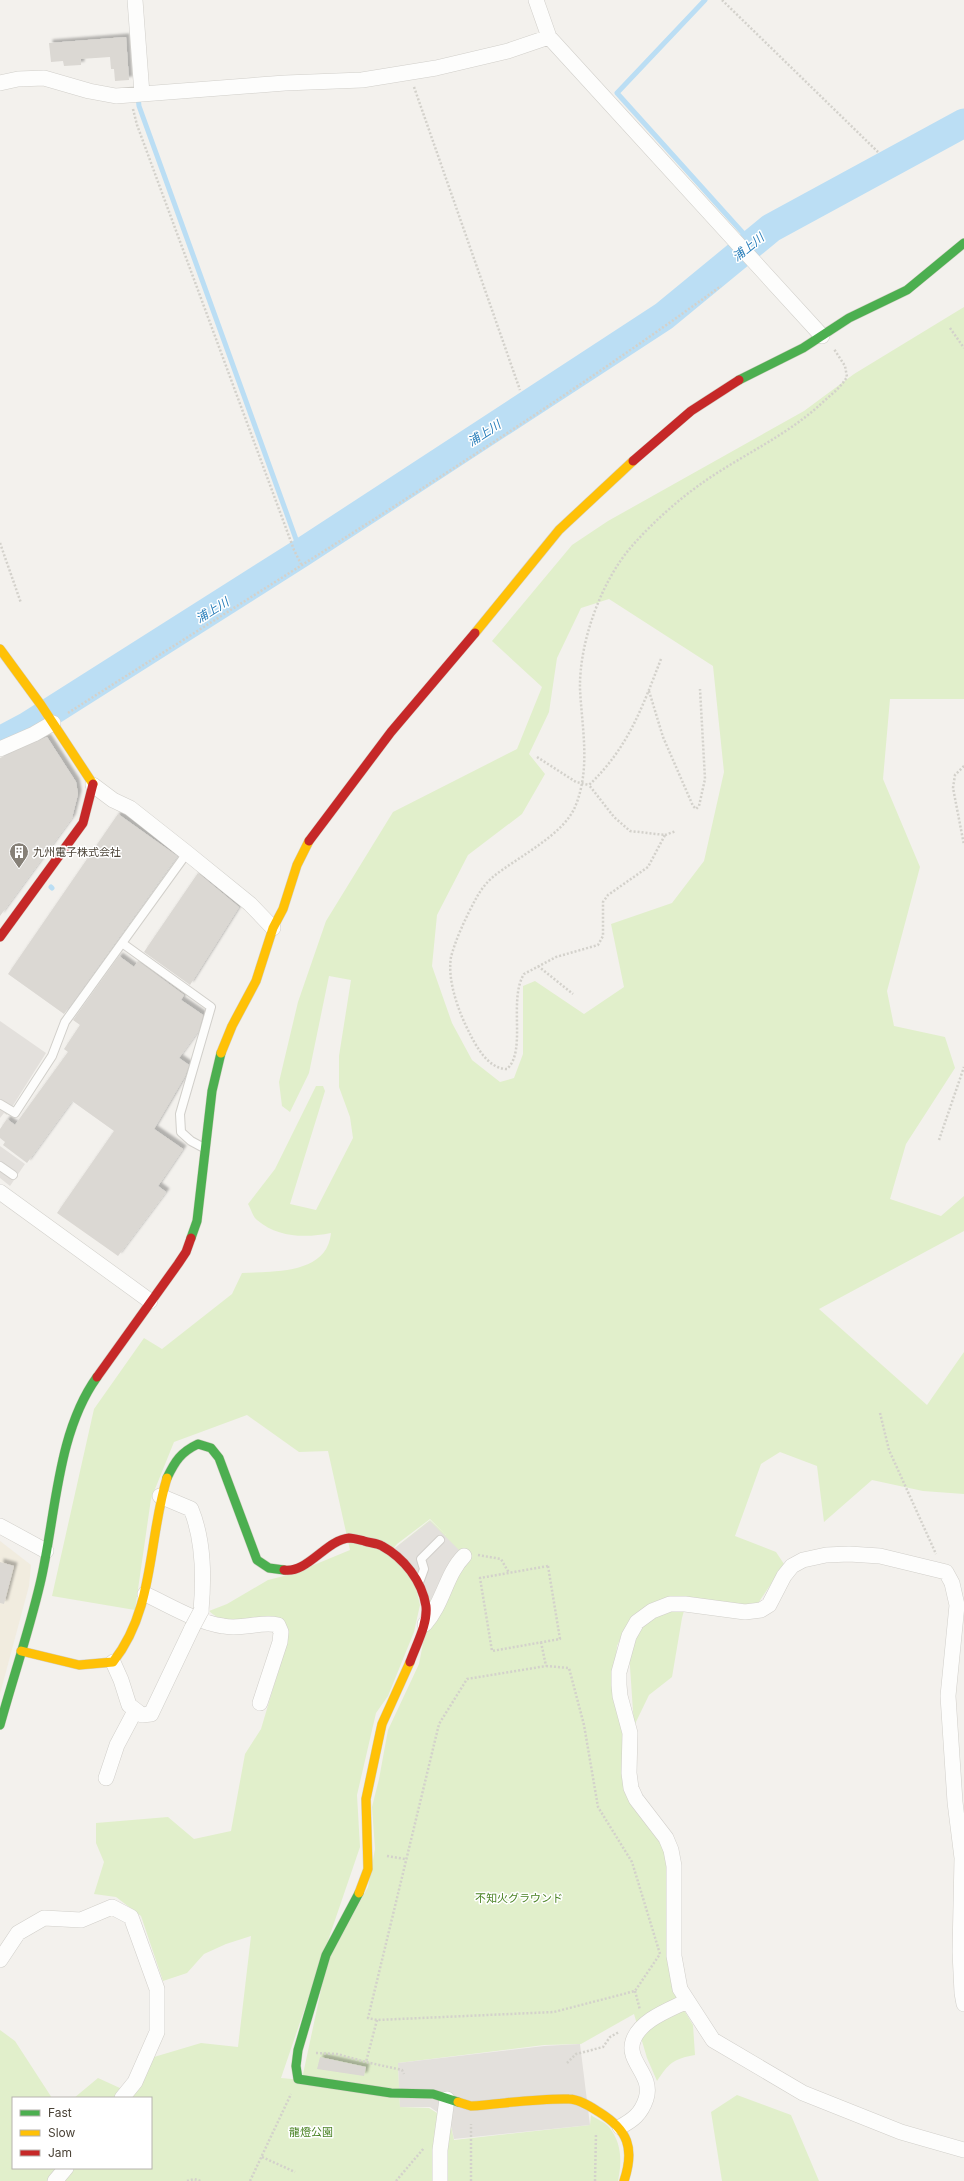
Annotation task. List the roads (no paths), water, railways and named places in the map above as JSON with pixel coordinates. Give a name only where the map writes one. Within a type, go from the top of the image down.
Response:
[{"type":"street","points":[[135,0],[137,95]]},
{"type":"street","points":[[536,0],[549,37],[822,336]]},
{"type":"street","points":[[0,83],[18,79],[44,78],[89,91],[116,96],[285,83],[362,80],[436,68],[508,51],[549,37]]},
{"type":"street","points":[[0,1725],[40,1584],[62,1467],[77,1414],[88,1390],[150,1301],[178,1264],[192,1236],[197,1221],[204,1148],[212,1091],[220,1056],[232,1026],[256,981],[273,928],[282,909],[297,865],[309,841],[391,732],[515,586],[560,530],[629,465],[691,411],[735,382],[822,336],[849,318],[907,290],[964,243]]},
{"type":"street","points":[[0,649],[52,721],[93,785],[113,800],[130,808],[187,853],[250,904],[273,928]]},
{"type":"street","points":[[0,749],[34,734],[52,721]]},
{"type":"street","points":[[0,937],[83,823],[93,785]]},
{"type":"street","points":[[0,1192],[150,1301]]},
{"type":"street","points":[[21,1651],[79,1665],[113,1662],[121,1653],[145,1594],[160,1496],[173,1465],[184,1451],[198,1444],[211,1448],[219,1458],[258,1560],[269,1568],[288,1571],[306,1564],[331,1545],[349,1538],[381,1544],[403,1562],[419,1583],[426,1607],[423,1627],[403,1681],[382,1724],[366,1799],[369,1852],[368,1869],[358,1897],[326,1955],[298,2050],[296,2066],[298,2079],[391,2093],[433,2094],[471,2106],[570,2099],[597,2110],[615,2122],[625,2134],[629,2150],[629,2166],[624,2181]]},
{"type":"street","points":[[113,1662],[122,1680],[129,1705],[142,1715],[151,1714],[201,1611],[203,1561],[194,1516],[191,1509],[160,1496]]},
{"type":"street","points":[[0,1526],[46,1551]]},
{"type":"street","points":[[964,2004],[960,1952],[962,1858],[955,1802],[948,1696],[957,1605],[952,1583],[946,1572],[880,1556],[849,1554],[815,1557],[792,1566],[784,1576],[769,1605],[761,1610],[745,1612],[685,1604],[670,1604],[652,1611],[637,1622],[628,1636],[619,1672],[620,1696],[630,1733],[629,1773],[631,1788],[636,1799],[666,1838],[671,1850],[674,1866],[674,1956],[680,1989],[687,2001],[712,2040],[803,2093],[901,2132],[964,2150]]},
{"type":"street","points":[[423,1627],[442,1598],[457,1563],[464,1556]]},
{"type":"street","points":[[145,1594],[188,1614],[222,1626],[243,1628],[270,1623],[278,1625],[281,1632],[280,1642],[260,1703]]},
{"type":"street","points":[[106,1778],[117,1745],[135,1711]]},
{"type":"street","points":[[0,1960],[18,1933],[44,1918],[81,1920],[112,1907],[131,1917],[157,1988],[158,2032],[135,2082],[123,2097]]},
{"type":"street","points":[[620,2127],[636,2118],[644,2105],[649,2090],[646,2079],[634,2056],[633,2042],[641,2030],[650,2021],[665,2011],[687,2001]]},
{"type":"street","points":[[440,2181],[440,2150],[444,2133],[447,2099]]},
{"type":"street","points":[[54,2181],[65,2169]]},
{"type":"lane","points":[[0,1104],[15,1113],[52,1056],[65,1022],[187,853]]},
{"type":"lane","points":[[122,943],[211,1006],[180,1114],[181,1132],[191,1141],[204,1148]]},
{"type":"lane","points":[[0,1166],[13,1175]]},
{"type":"lane","points":[[419,1583],[424,1569],[421,1559],[440,1540]]},
{"type":"waterway","points":[[705,0],[617,93],[752,243]]},
{"type":"waterway","points":[[138,97],[139,106],[301,553]]},
{"type":"waterway","name":"浦上川","points":[[0,741],[28,726],[301,553],[664,316],[771,228],[964,123]]},
{"type":"place","name":"九州電子株式会社","points":[[19,869]]},
{"type":"park label","name":"不知火グラウンド","points":[[519,1898]]},
{"type":"park label","name":"龍燈公園","points":[[311,2132]]}]
